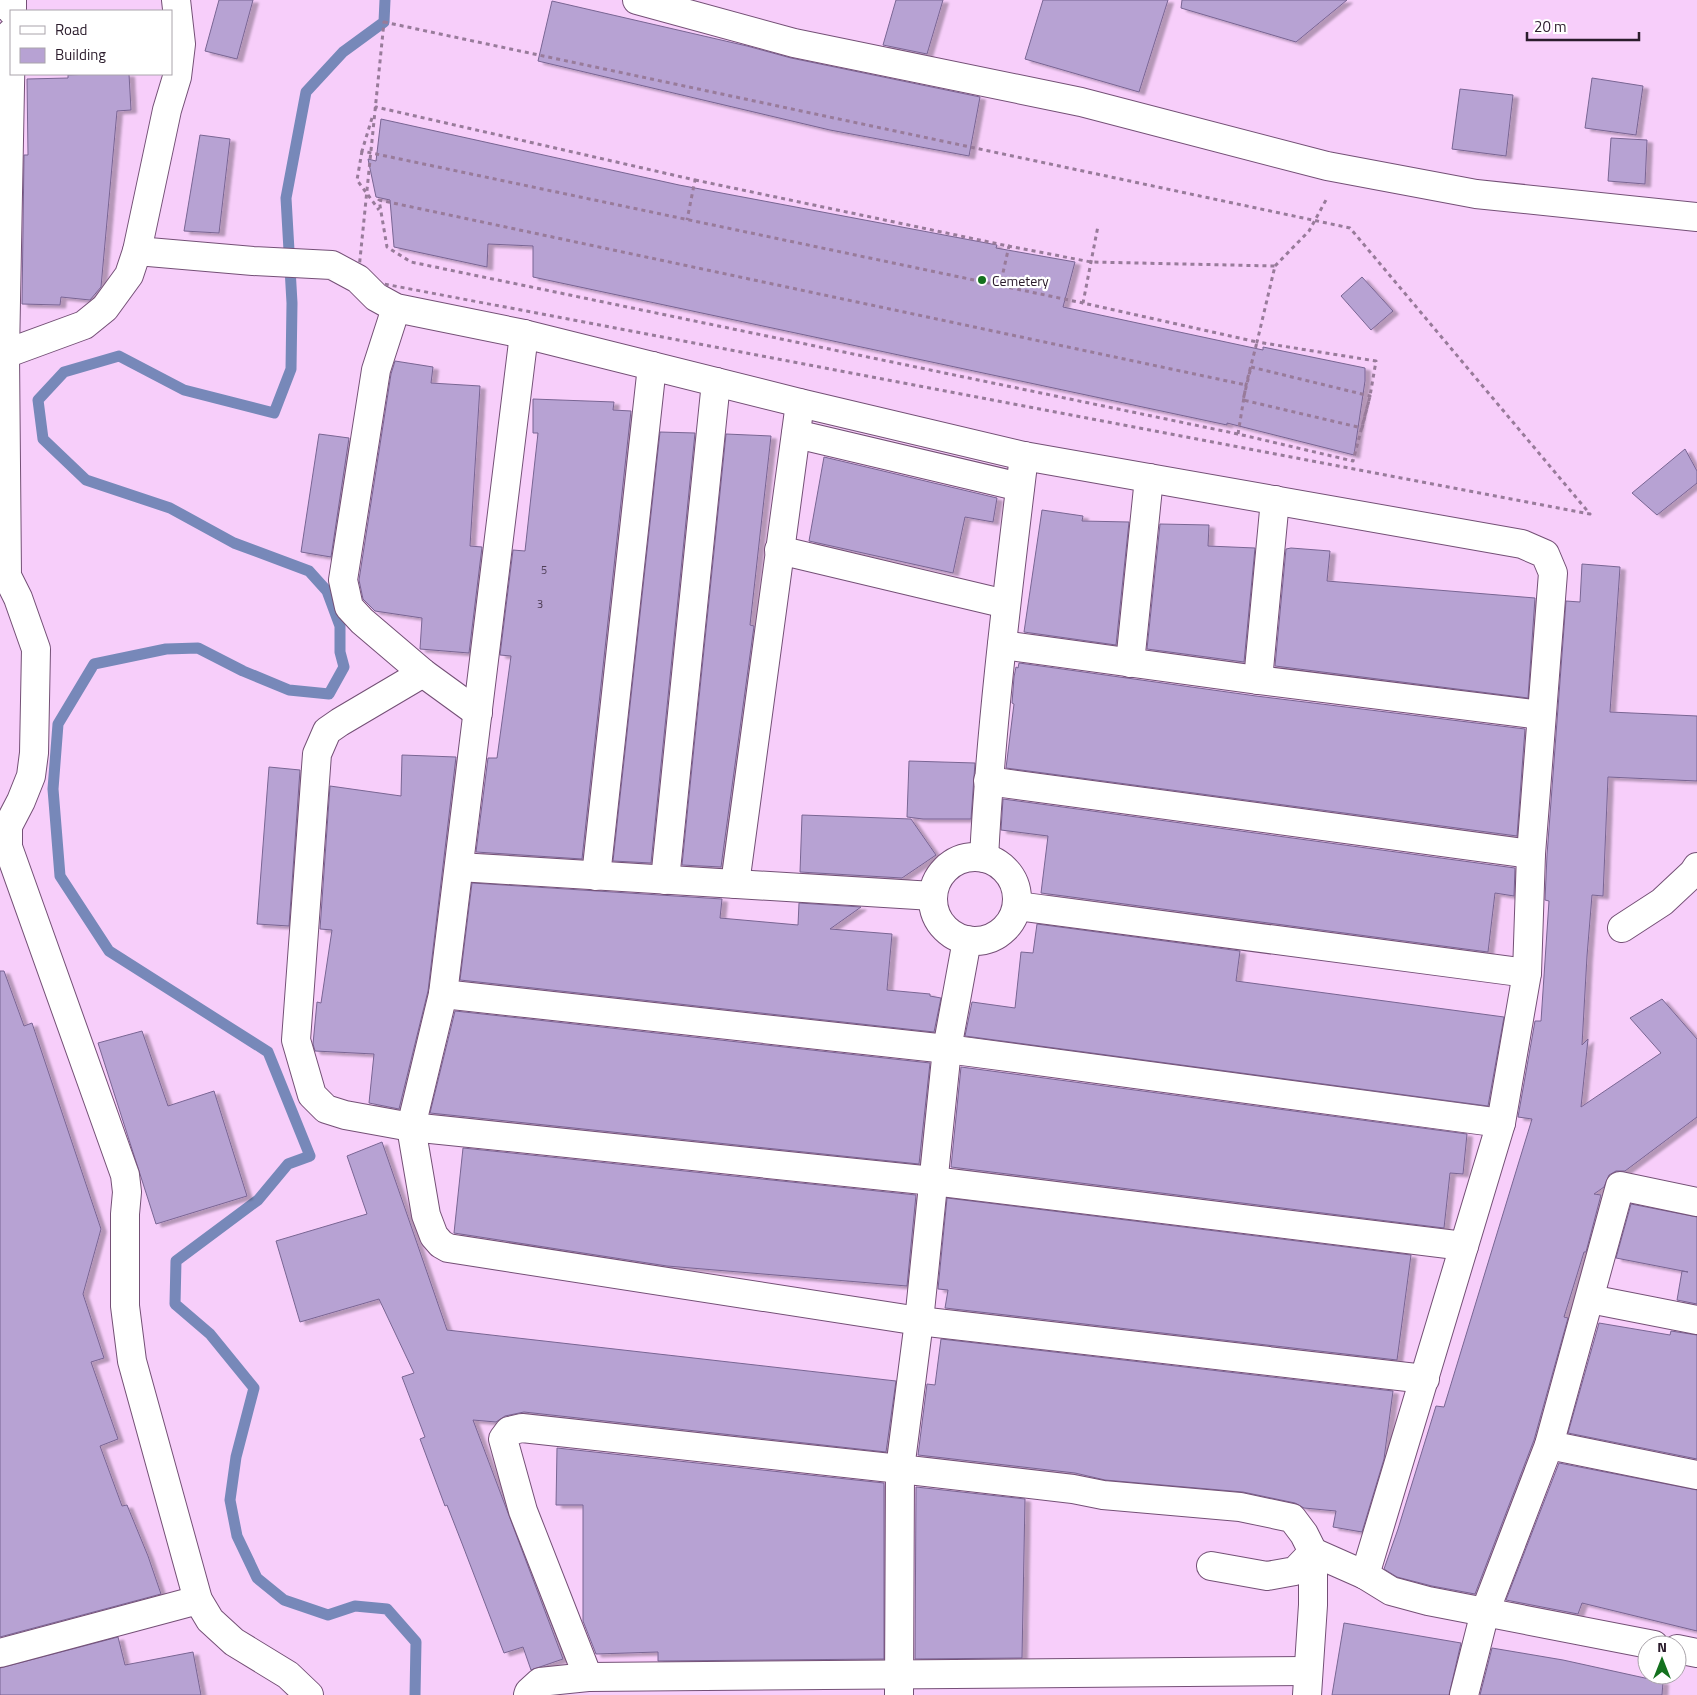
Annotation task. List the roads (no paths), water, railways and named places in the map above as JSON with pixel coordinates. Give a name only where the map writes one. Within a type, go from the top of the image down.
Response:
[{"type":"street","points":[[6,354],[84,325],[105,308],[129,276],[167,110],[177,78],[181,44],[176,0]]},
{"type":"street","points":[[637,0],[794,43],[1081,102],[1343,169],[1476,194],[1697,217]]},
{"type":"street","points":[[10,75],[4,577],[18,598],[36,649],[34,754],[31,776],[8,826],[8,847],[125,1175],[127,1192],[125,1214],[125,1306],[129,1343],[198,1600],[210,1620],[234,1642],[288,1675],[309,1695]]},
{"type":"street","points":[[136,251],[253,261],[332,265],[358,279],[376,297],[396,308],[524,334],[800,403],[1024,456],[1522,544],[1545,554],[1553,574],[1531,854],[1527,973],[1501,1123],[1365,1576]]},
{"type":"street","points":[[396,308],[376,370],[342,580],[349,607],[362,621],[423,673],[478,713]]},
{"type":"street","points":[[524,334],[444,994],[411,1127],[426,1215],[434,1236],[441,1244],[448,1248],[919,1321],[1425,1379]]},
{"type":"street","points":[[596,876],[652,366]]},
{"type":"street","points":[[664,880],[716,382]]},
{"type":"street","points":[[735,884],[800,403]]},
{"type":"street","points":[[796,434],[1020,486]]},
{"type":"street","points":[[984,858],[988,781],[1006,604],[1024,456]]},
{"type":"street","points":[[1130,663],[1149,478]]},
{"type":"street","points":[[1258,680],[1275,500]]},
{"type":"street","points":[[779,550],[1006,604]]},
{"type":"street","points":[[1002,646],[1541,715]]},
{"type":"street","points":[[423,673],[327,731],[321,741],[317,754],[296,1040],[312,1095],[326,1109],[345,1115],[411,1127],[933,1181],[1464,1246]]},
{"type":"street","points":[[988,781],[1531,854]]},
{"type":"street","points":[[966,858],[984,858],[999,864],[1011,875],[1017,890],[1017,906],[1011,922],[999,934],[984,940],[967,940],[953,935],[941,925],[935,911],[933,896],[938,879],[949,865],[966,858]]},
{"type":"street","points":[[1622,928],[1662,902],[1693,873],[1697,866]]},
{"type":"street","points":[[458,867],[933,896]]},
{"type":"street","points":[[1017,906],[1527,973]]},
{"type":"street","points":[[899,1685],[900,1469],[919,1321],[947,1049],[967,940]]},
{"type":"street","points":[[444,994],[947,1049],[1501,1123]]},
{"type":"street","points":[[1464,1695],[1485,1612],[1549,1445],[1620,1186],[1697,1202]]},
{"type":"street","points":[[1590,1299],[1697,1320]]},
{"type":"street","points":[[528,1695],[540,1682],[588,1677],[899,1685],[1307,1683],[1313,1605],[1313,1552],[1304,1534],[1292,1518],[1240,1506],[1102,1495],[1073,1489],[900,1469],[522,1428],[509,1431],[503,1440],[523,1511],[588,1677]]},
{"type":"street","points":[[1549,1445],[1697,1476]]},
{"type":"street","points":[[1313,1552],[1365,1576],[1391,1591],[1428,1601],[1637,1642]]},
{"type":"street","points":[[1211,1566],[1268,1576],[1295,1571],[1313,1552]]},
{"type":"street","points":[[0,1653],[198,1600]]},
{"type":"waterway","points":[[385,0],[384,22],[343,52],[306,92],[286,198],[292,303],[291,369],[274,413],[184,390],[119,356],[64,372],[38,400],[43,439],[86,480],[170,508],[234,543],[309,571],[327,591],[340,626],[340,652],[344,667],[329,694],[289,690],[243,671],[198,648],[166,649],[94,664],[58,724],[53,789],[60,876],[109,951],[268,1052],[310,1156],[288,1164],[258,1200],[176,1261],[175,1304],[210,1334],[254,1388],[236,1457],[230,1500],[237,1536],[257,1578],[284,1600],[328,1615],[355,1606],[387,1609],[416,1642],[415,1695]]},
{"type":"place","name":"Cemetery","points":[[982,280]]}]
